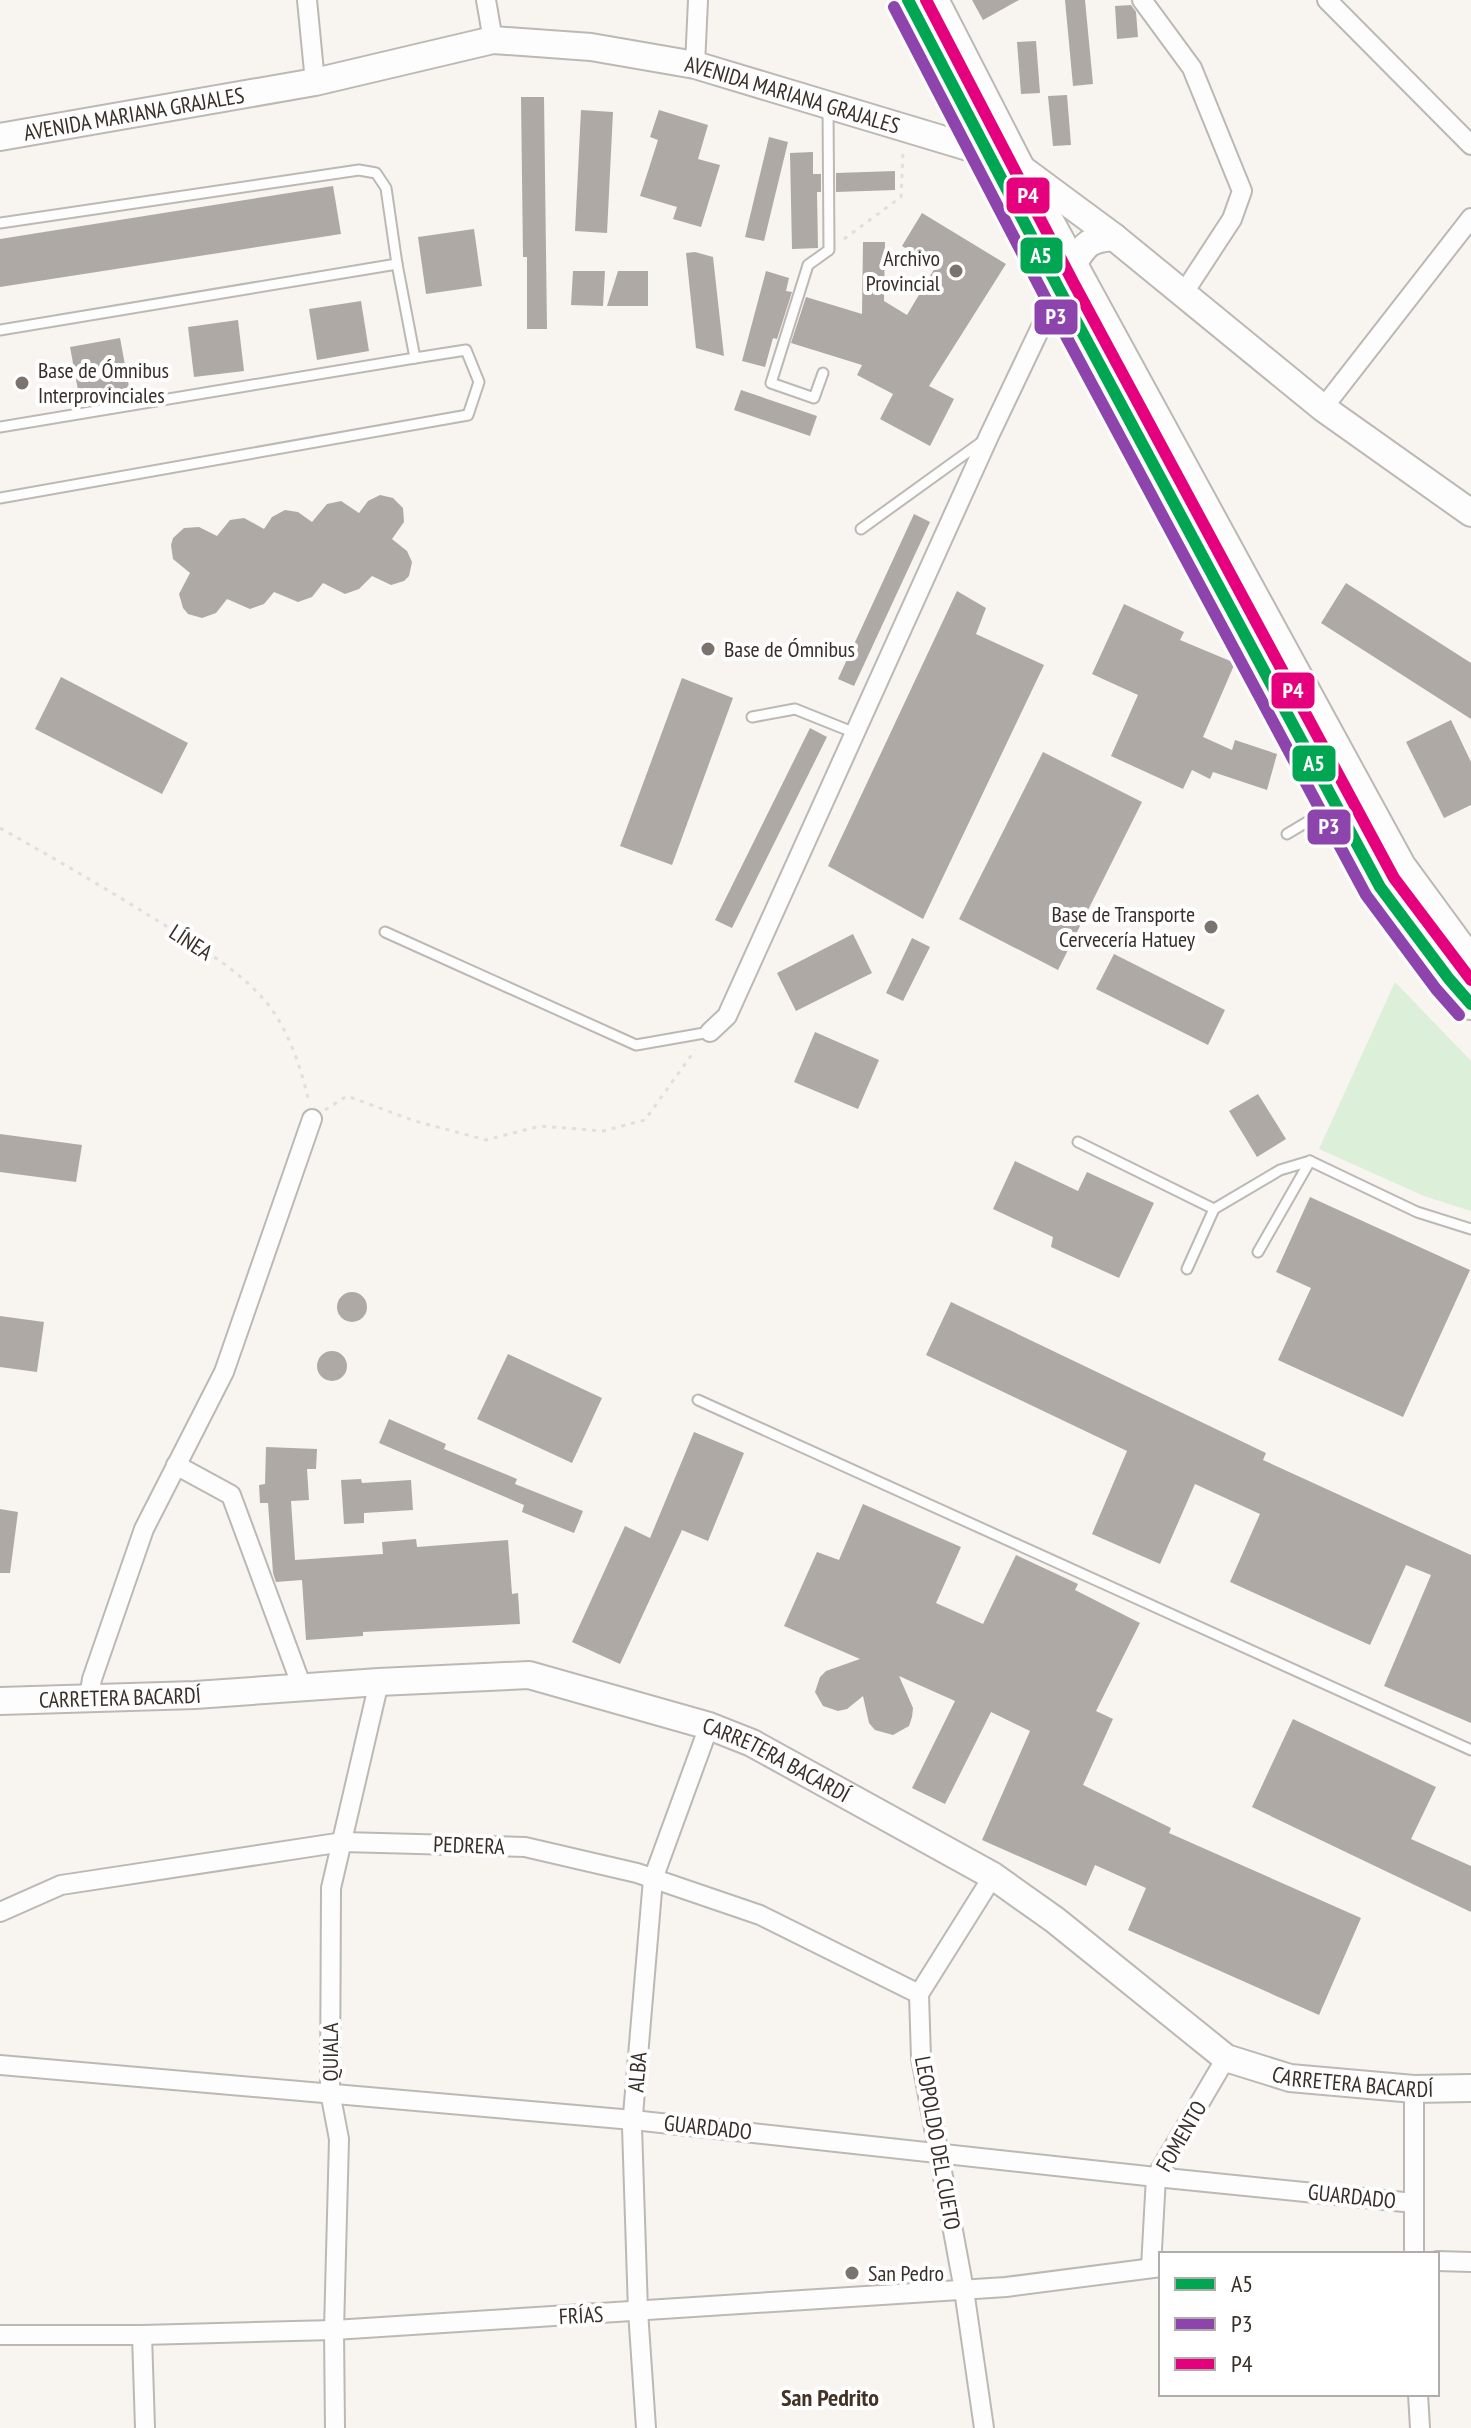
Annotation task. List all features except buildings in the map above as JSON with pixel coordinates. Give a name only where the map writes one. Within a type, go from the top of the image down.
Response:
[{"type":"main road","points":[[908,0],[988,153],[1065,277],[1400,866],[1471,963]]},
{"type":"main road","points":[[933,0],[1018,166],[1065,277],[1335,806],[1380,887],[1471,1004]]},
{"type":"street","points":[[307,0],[315,82]]},
{"type":"street","points":[[486,0],[493,40]]},
{"type":"street","points":[[695,65],[698,0]]},
{"type":"street","points":[[1142,0],[1192,68],[1242,191],[1232,219],[1183,294]]},
{"type":"street","points":[[1327,0],[1471,145]]},
{"type":"street","name":"AVENIDA MARIANA GRAJALES","points":[[0,137],[315,82],[493,40],[591,47],[695,65],[988,153],[1018,166],[1114,237],[1323,408],[1471,513]]},
{"type":"street","points":[[1323,408],[1471,218]]},
{"type":"street","points":[[710,1032],[727,1016],[989,436],[1065,277],[1084,246],[1094,238],[1114,237]]},
{"type":"street","points":[[89,1697],[92,1679],[144,1529],[224,1372],[312,1119]]},
{"type":"street","points":[[176,1465],[231,1495],[302,1687]]},
{"type":"street","name":"CARRETERA BACARDÍ","points":[[0,1701],[195,1695],[529,1675],[709,1726],[752,1743],[993,1876],[1055,1920],[1226,2058],[1290,2078],[1414,2089],[1471,2088]]},
{"type":"street","name":"QUIALA","points":[[335,2428],[339,2139],[330,2092],[331,1888],[379,1682]]},
{"type":"street","name":"ALBA","points":[[646,2428],[638,2311],[633,2120],[653,1879],[709,1726]]},
{"type":"street","name":"PEDRERA","points":[[0,1912],[61,1885],[343,1842],[525,1847],[637,1873],[760,1915],[919,1994]]},
{"type":"street","points":[[919,1994],[993,1876]]},
{"type":"street","name":"LEOPOLDO DEL CUETO","points":[[919,1994],[921,2058],[964,2290],[984,2428]]},
{"type":"street","name":"FOMENTO","points":[[1156,2267],[1156,2177],[1226,2058]]},
{"type":"street","name":"GUARDADO","points":[[0,2065],[633,2120],[1414,2203]]},
{"type":"street","points":[[1414,2089],[1414,2252]]},
{"type":"street","points":[[1439,2261],[1471,2262]]},
{"type":"street","name":"FRÍAS","points":[[0,2335],[334,2330],[1006,2287],[1156,2267]]},
{"type":"street","points":[[142,2335],[145,2428]]},
{"type":"street","points":[[1418,2396],[1420,2428]]},
{"type":"lane","points":[[823,373],[814,398],[771,383],[808,265],[829,250],[828,105]]},
{"type":"lane","points":[[0,223],[359,170],[376,173],[386,188],[415,358]]},
{"type":"lane","points":[[0,330],[397,264]]},
{"type":"lane","points":[[0,427],[466,350],[479,382],[468,415],[0,498]]},
{"type":"lane","points":[[861,529],[989,436]]},
{"type":"lane","points":[[752,717],[795,709],[855,733]]},
{"type":"lane","points":[[1287,834],[1335,806]]},
{"type":"lane","points":[[385,932],[636,1045],[710,1032]]},
{"type":"lane","points":[[1078,1142],[1214,1209]]},
{"type":"lane","points":[[1258,1252],[1310,1161]]},
{"type":"lane","points":[[1187,1269],[1214,1209],[1280,1170],[1310,1161],[1417,1212],[1471,1229]]},
{"type":"lane","points":[[698,1400],[1471,1750]]},
{"type":"path","points":[[829,250],[901,197],[903,128]]},
{"type":"path","name":"LÍNEA","points":[[0,828],[98,882],[231,968],[267,1003],[294,1051],[304,1079],[312,1119]]},
{"type":"path","points":[[312,1119],[347,1096],[415,1121],[486,1140],[540,1126],[603,1131],[645,1120],[710,1032]]},
{"type":"green space","points":[[1395,982],[1471,1061],[1471,1211],[1424,1196],[1319,1149]]},
{"type":"transit line","name":"A5","points":[[908,0],[1059,289],[1380,887],[1471,1004]]},
{"type":"transit line","name":"P4","points":[[926,0],[1073,282],[1394,878],[1471,980]]},
{"type":"transit line","name":"P3","points":[[894,7],[1045,297],[1366,895],[1459,1015]]},
{"type":"place","name":"Archivo Provincial","points":[[956,271]]},
{"type":"place","name":"Base de Ómnibus Interprovinciales","points":[[22,383]]},
{"type":"place","name":"Base de Ómnibus","points":[[708,649]]},
{"type":"place","name":"Base de Transporte Cervecería Hatuey","points":[[1211,927]]},
{"type":"place","name":"San Pedro","points":[[852,2273]]},
{"type":"district","name":"San Pedrito","points":[[830,2397]]}]
